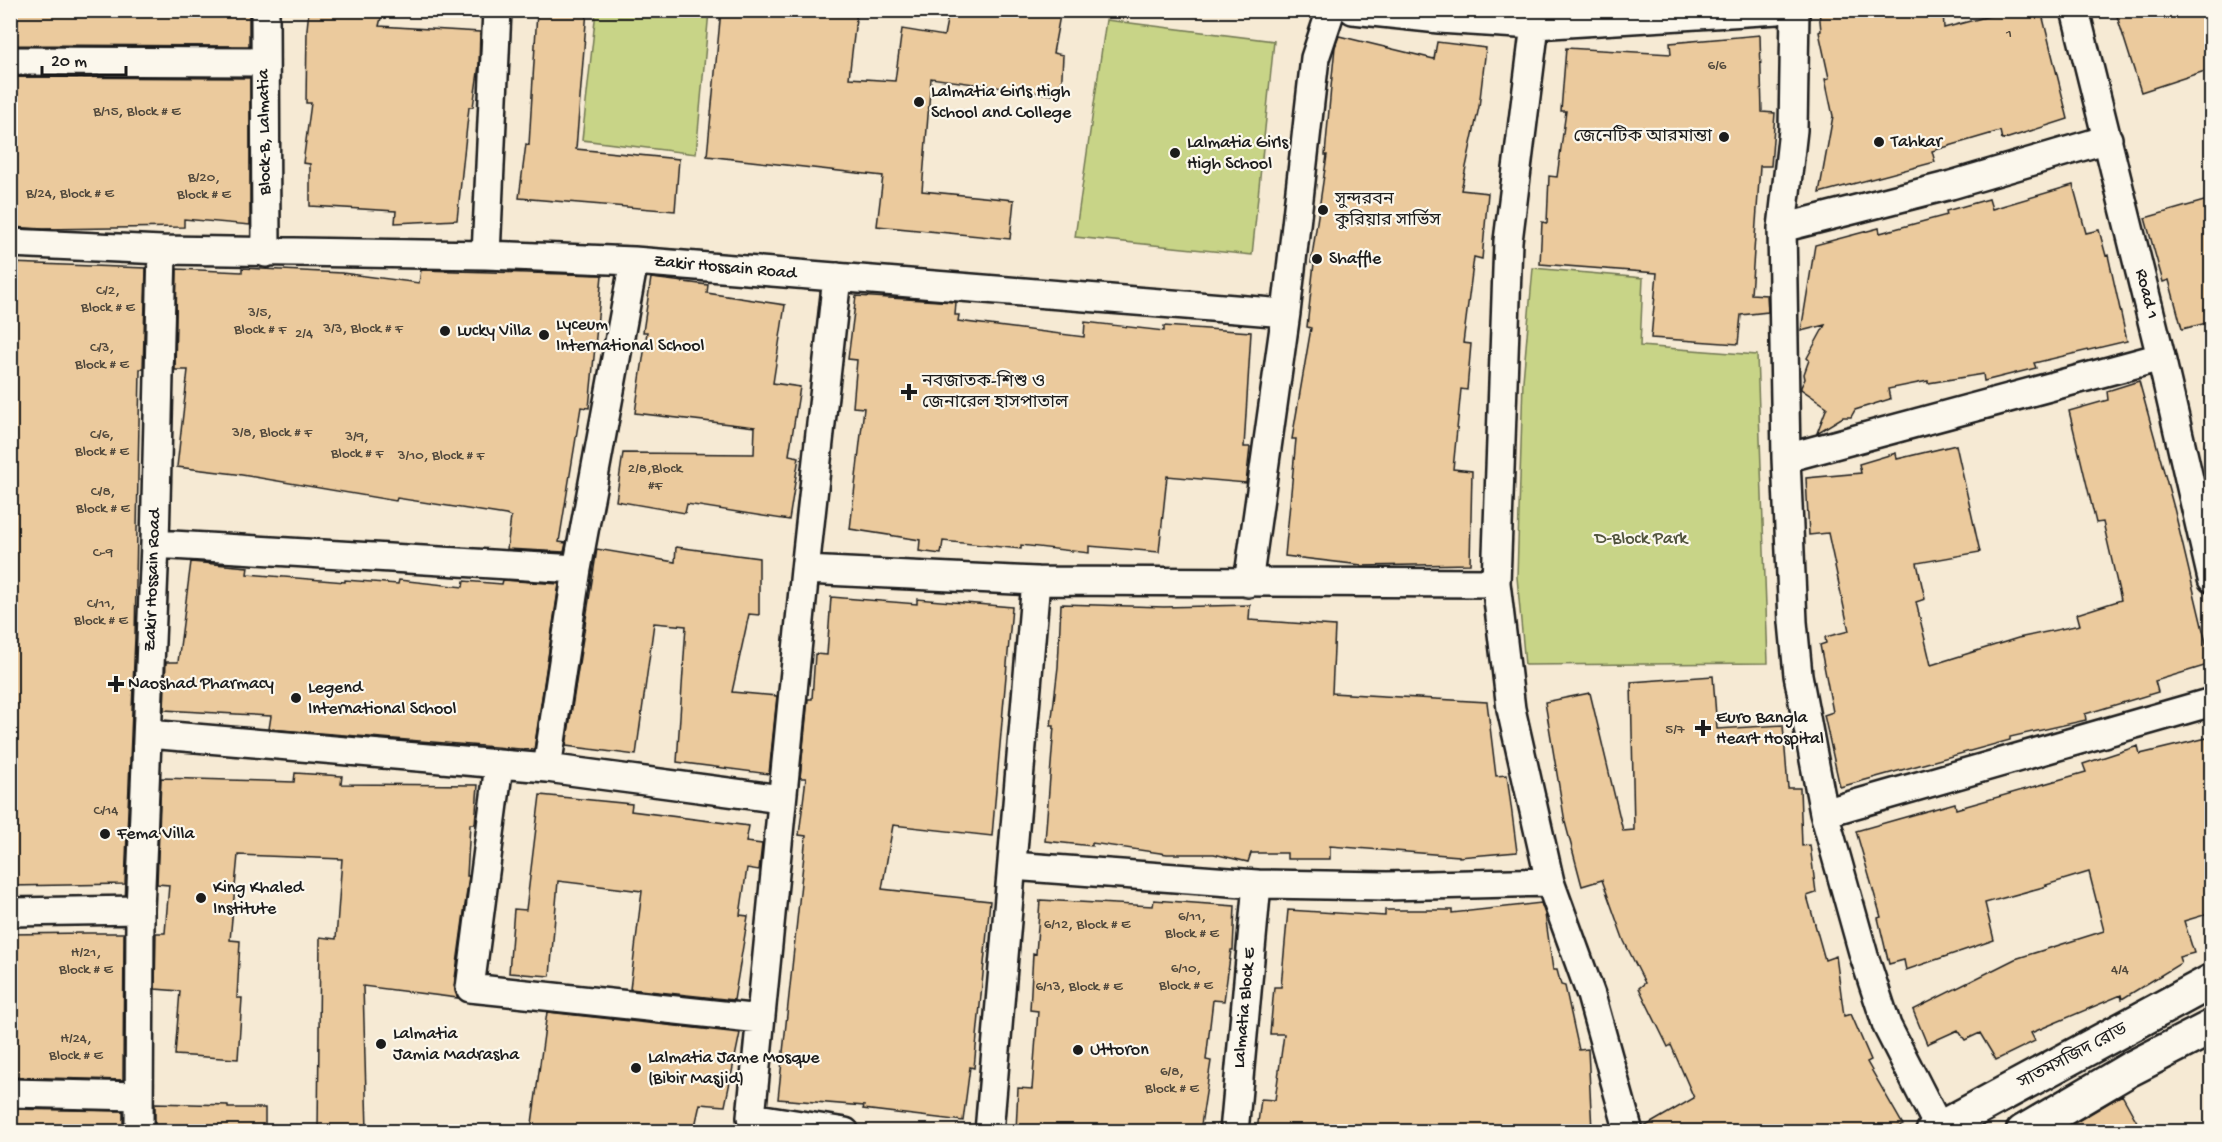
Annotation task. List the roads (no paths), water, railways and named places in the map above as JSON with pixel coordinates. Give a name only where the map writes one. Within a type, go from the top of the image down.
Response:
[{"type":"main road","name":"সাতমসজিদ রোড","points":[[1936,1130],[2211,981]]},
{"type":"main road","name":"সাতমসজিদ রোড","points":[[2023,1131],[2130,1069],[2211,1027]]},
{"type":"street","name":"Block-B, Lalmatia","points":[[265,10],[266,253]]},
{"type":"street","points":[[486,255],[497,10]]},
{"type":"street","points":[[1248,583],[1286,313],[1315,58],[1331,10]]},
{"type":"street","points":[[1353,10],[1439,15],[1534,25],[1778,10]]},
{"type":"street","points":[[1795,10],[1793,130],[1782,228],[1786,459],[1793,622],[1798,675],[1824,813],[1864,956],[1887,1026],[1936,1130]]},
{"type":"street","name":"Road 1","points":[[2075,10],[2161,357],[2211,579]]},
{"type":"street","points":[[1534,25],[1508,241],[1496,584],[1511,709],[1550,882],[1591,995],[1629,1131]]},
{"type":"street","points":[[10,61],[264,62]]},
{"type":"street","points":[[1782,228],[1951,185],[2108,139]]},
{"type":"street","name":"Zakir Hossain Road","points":[[10,243],[266,253],[486,255],[634,261],[1286,313]]},
{"type":"street","name":"Zakir Hossain Road","points":[[139,1131],[140,910],[162,250]]},
{"type":"street","points":[[547,768],[577,569],[634,261]]},
{"type":"street","points":[[837,277],[781,799],[751,1117],[845,1131]]},
{"type":"street","points":[[1786,459],[2161,357]]},
{"type":"street","points":[[154,544],[577,569]]},
{"type":"street","points":[[805,570],[1036,581],[1496,584]]},
{"type":"street","points":[[989,1131],[1036,581]]},
{"type":"street","points":[[1824,813],[2211,702]]},
{"type":"street","points":[[147,734],[547,768],[781,799]]},
{"type":"street","points":[[499,765],[470,988],[760,1019]]},
{"type":"street","points":[[1012,866],[1257,884],[1387,886],[1550,882]]},
{"type":"street","name":"Lalmatia Block E","points":[[1234,1131],[1257,884]]},
{"type":"street","points":[[10,912],[140,910]]},
{"type":"street","points":[[10,1094],[139,1096]]},
{"type":"place","name":"Lalmatia Girls High School and College","points":[[919,102]]},
{"type":"place","name":"জেনেটিক আরমান্তা","points":[[1724,137]]},
{"type":"place","name":"Tahkar","points":[[1879,142]]},
{"type":"place","name":"Lalmatia Girls High School","points":[[1175,153]]},
{"type":"place","name":"সুন্দরবন কুরিয়ার সার্ভিস","points":[[1323,210]]},
{"type":"place","name":"Shaffle","points":[[1317,259]]},
{"type":"place","name":"Lucky Villa","points":[[445,331]]},
{"type":"place","name":"Lyceum International School","points":[[544,335]]},
{"type":"place","name":"নবজাতক-শিশু ও জেনারেল হাসপাতাল","points":[[909,392]]},
{"type":"place","name":"Naoshad Pharmacy","points":[[116,684]]},
{"type":"place","name":"Legend International School","points":[[296,698]]},
{"type":"place","name":"Euro Bangla Heart Hospital","points":[[1703,728]]},
{"type":"place","name":"Fema Villa","points":[[105,834]]},
{"type":"place","name":"King Khaled Institute","points":[[201,898]]},
{"type":"place","name":"Lalmatia Jamia Madrasha","points":[[381,1044]]},
{"type":"place","name":"Uttoron","points":[[1078,1050]]},
{"type":"place","name":"Lalmatia Jame Mosque (Bibir Masjid)","points":[[636,1068]]},
{"type":"park label","name":"D-Block Park","points":[[1641,539]]}]
